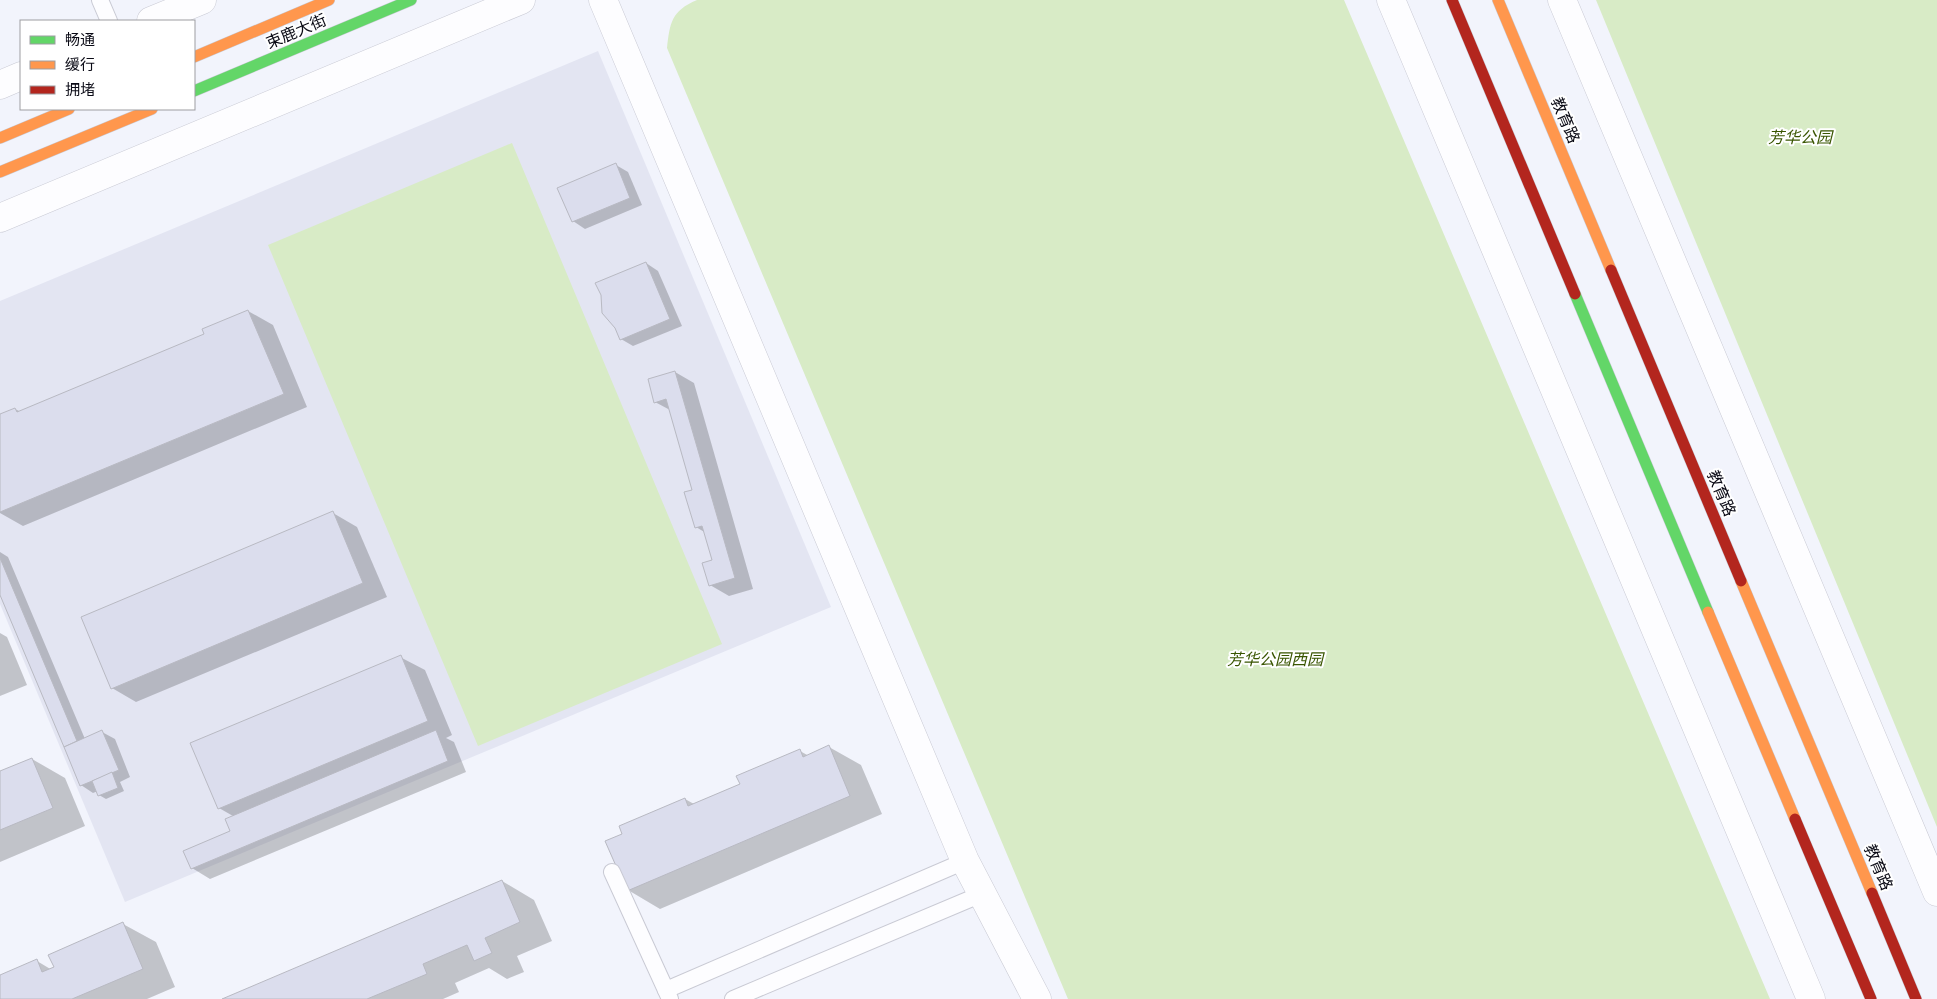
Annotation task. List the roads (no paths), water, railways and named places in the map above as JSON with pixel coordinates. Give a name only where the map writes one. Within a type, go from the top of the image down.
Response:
[{"type":"main road","name":"束鹿大街","points":[[195,57],[329,0]]},
{"type":"main road","name":"束鹿大街","points":[[195,91],[411,0]]},
{"type":"main road","points":[[1452,0],[1871,999]]},
{"type":"main road","name":"教育路","points":[[1498,0],[1916,999]]},
{"type":"main road","points":[[0,138],[68,110]]},
{"type":"main road","points":[[0,172],[150,110]]},
{"type":"street","points":[[153,20],[202,0]]},
{"type":"street","points":[[0,218],[521,0]]},
{"type":"street","points":[[603,0],[965,861],[1037,999]]},
{"type":"street","points":[[1391,0],[1810,999]]},
{"type":"street","points":[[1562,0],[1937,892]]},
{"type":"street","points":[[0,85],[20,76]]},
{"type":"lane","points":[[100,0],[109,20]]},
{"type":"lane","points":[[612,872],[668,995],[965,861]]},
{"type":"lane","points":[[733,999],[982,894]]},
{"type":"park label","name":"芳华公园","points":[[1800,137]]},
{"type":"park label","name":"芳华公园西园","points":[[1275,659]]}]
